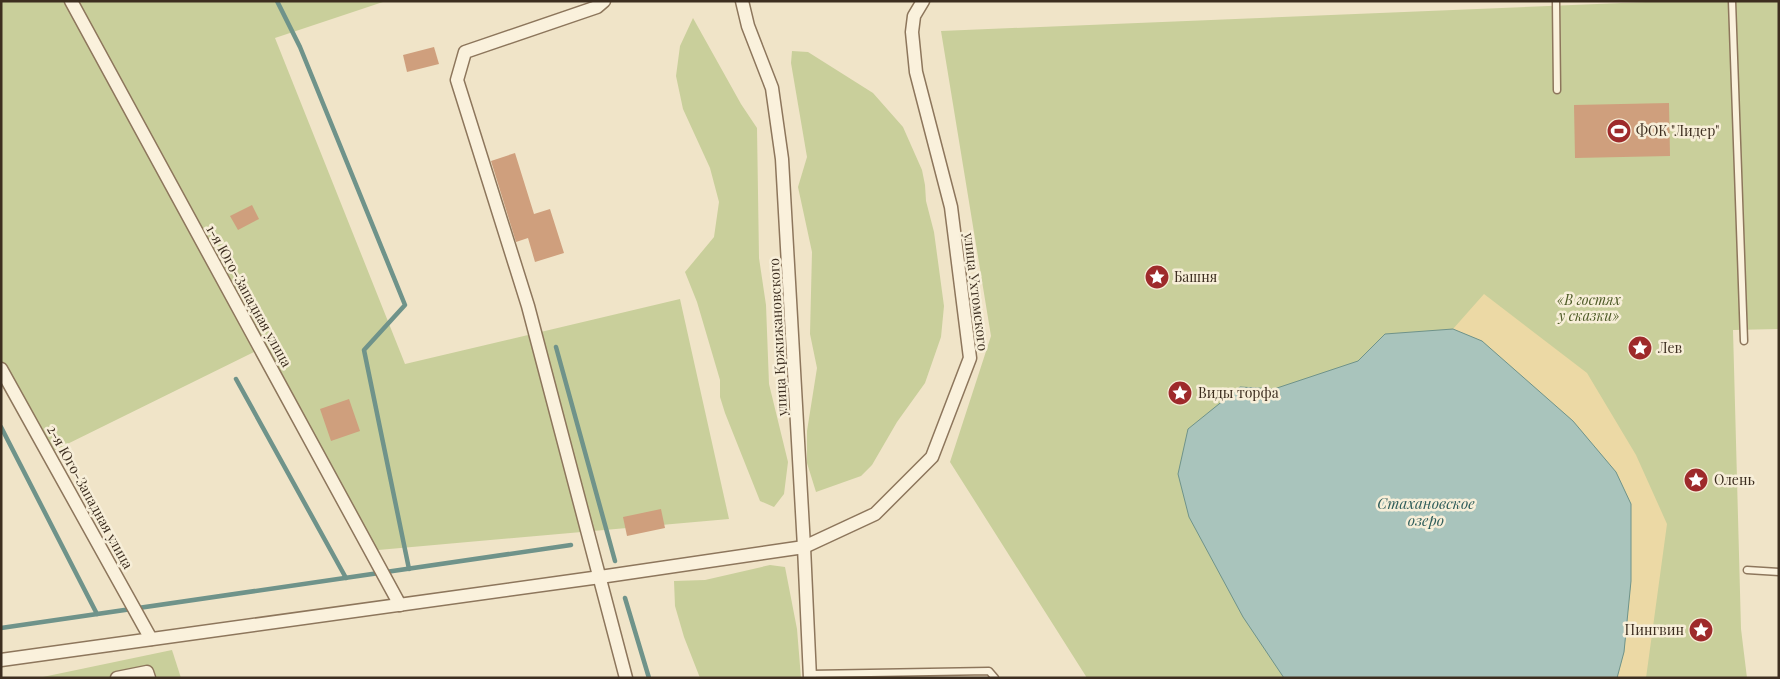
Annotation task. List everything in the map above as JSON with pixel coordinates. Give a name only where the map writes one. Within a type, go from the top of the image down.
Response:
[{"type":"street","name":"1-я Юго-Западная улица","points":[[71,1],[400,605]]},
{"type":"street","points":[[604,1],[597,7],[465,52],[457,80],[528,306],[626,678]]},
{"type":"street","name":"улица Кржижановского","points":[[742,1],[748,26],[772,88],[782,159],[810,676]]},
{"type":"street","name":"улица Ухтомского","points":[[1,660],[804,547],[875,514],[932,457],[970,358],[950,207],[916,72],[913,24],[914,16],[923,1]]},
{"type":"street","name":"2-я Юго-Западная улица","points":[[1,369],[151,639]]},
{"type":"street","points":[[118,678],[147,672],[149,678]]},
{"type":"lane","points":[[1556,1],[1557,90]]},
{"type":"lane","points":[[1732,1],[1744,341]]},
{"type":"lane","points":[[1747,570],[1779,572]]},
{"type":"lane","points":[[810,676],[989,671],[995,678]]},
{"type":"green space","points":[[1,1],[386,1],[275,38],[405,364],[680,299],[729,519],[367,551],[254,352],[45,455],[1,373]]},
{"type":"green space","name":"«В гостях у сказки»","points":[[1670,1],[1779,1],[1779,329],[1733,330],[1741,629],[1747,678],[1087,678],[950,462],[991,336],[941,31]]},
{"type":"green space","points":[[693,18],[741,104],[757,128],[759,258],[766,305],[769,384],[788,462],[784,494],[774,507],[760,501],[725,413],[720,397],[720,380],[697,302],[685,272],[714,237],[719,202],[710,168],[683,109],[676,76],[680,46]]},
{"type":"green space","points":[[792,51],[808,52],[873,93],[903,127],[922,170],[926,201],[934,232],[944,306],[941,337],[925,383],[897,422],[872,465],[861,476],[816,492],[807,463],[807,431],[817,368],[810,334],[812,252],[798,187],[807,157],[791,63]]},
{"type":"green space","points":[[770,565],[785,567],[797,629],[801,678],[700,678],[684,637],[675,606],[674,581],[705,580]]},
{"type":"green space","points":[[172,650],[181,678],[38,678]]},
{"type":"sand","points":[[1484,294],[1587,373],[1636,455],[1667,524],[1646,678],[1617,678],[1624,652],[1631,581],[1631,504],[1616,472],[1573,421],[1482,341],[1453,329]]},
{"type":"water","name":"Стахановское озеро","points":[[1453,329],[1482,341],[1573,421],[1616,472],[1631,504],[1631,581],[1624,652],[1617,678],[1284,678],[1243,617],[1189,517],[1178,474],[1188,429],[1240,387],[1274,389],[1358,361],[1385,334]]},
{"type":"building","points":[[434,47],[439,64],[407,72],[403,55]]},
{"type":"building","points":[[1669,103],[1670,156],[1575,158],[1574,105]]},
{"type":"building","points":[[515,153],[534,214],[550,209],[564,253],[535,262],[528,238],[516,242],[491,161]]},
{"type":"building","points":[[252,205],[259,219],[238,230],[230,216]]},
{"type":"building","points":[[349,399],[360,431],[331,441],[320,409]]},
{"type":"building","points":[[661,509],[665,528],[627,536],[623,517]]},
{"type":"waterway","points":[[277,1],[300,47],[405,305],[364,350],[409,569]]},
{"type":"waterway","points":[[556,347],[615,561]]},
{"type":"waterway","points":[[236,379],[346,578]]},
{"type":"waterway","points":[[1,427],[97,614]]},
{"type":"waterway","points":[[1,628],[571,545]]},
{"type":"waterway","points":[[625,598],[649,678]]},
{"type":"place","name":"ФОК \"Лидер\"","points":[[1619,131]]},
{"type":"place","name":"Башня","points":[[1157,277]]},
{"type":"place","name":"Лев","points":[[1640,348]]},
{"type":"place","name":"Виды торфа","points":[[1180,393]]},
{"type":"place","name":"Олень","points":[[1696,480]]},
{"type":"place","name":"Пингвин","points":[[1701,630]]}]
